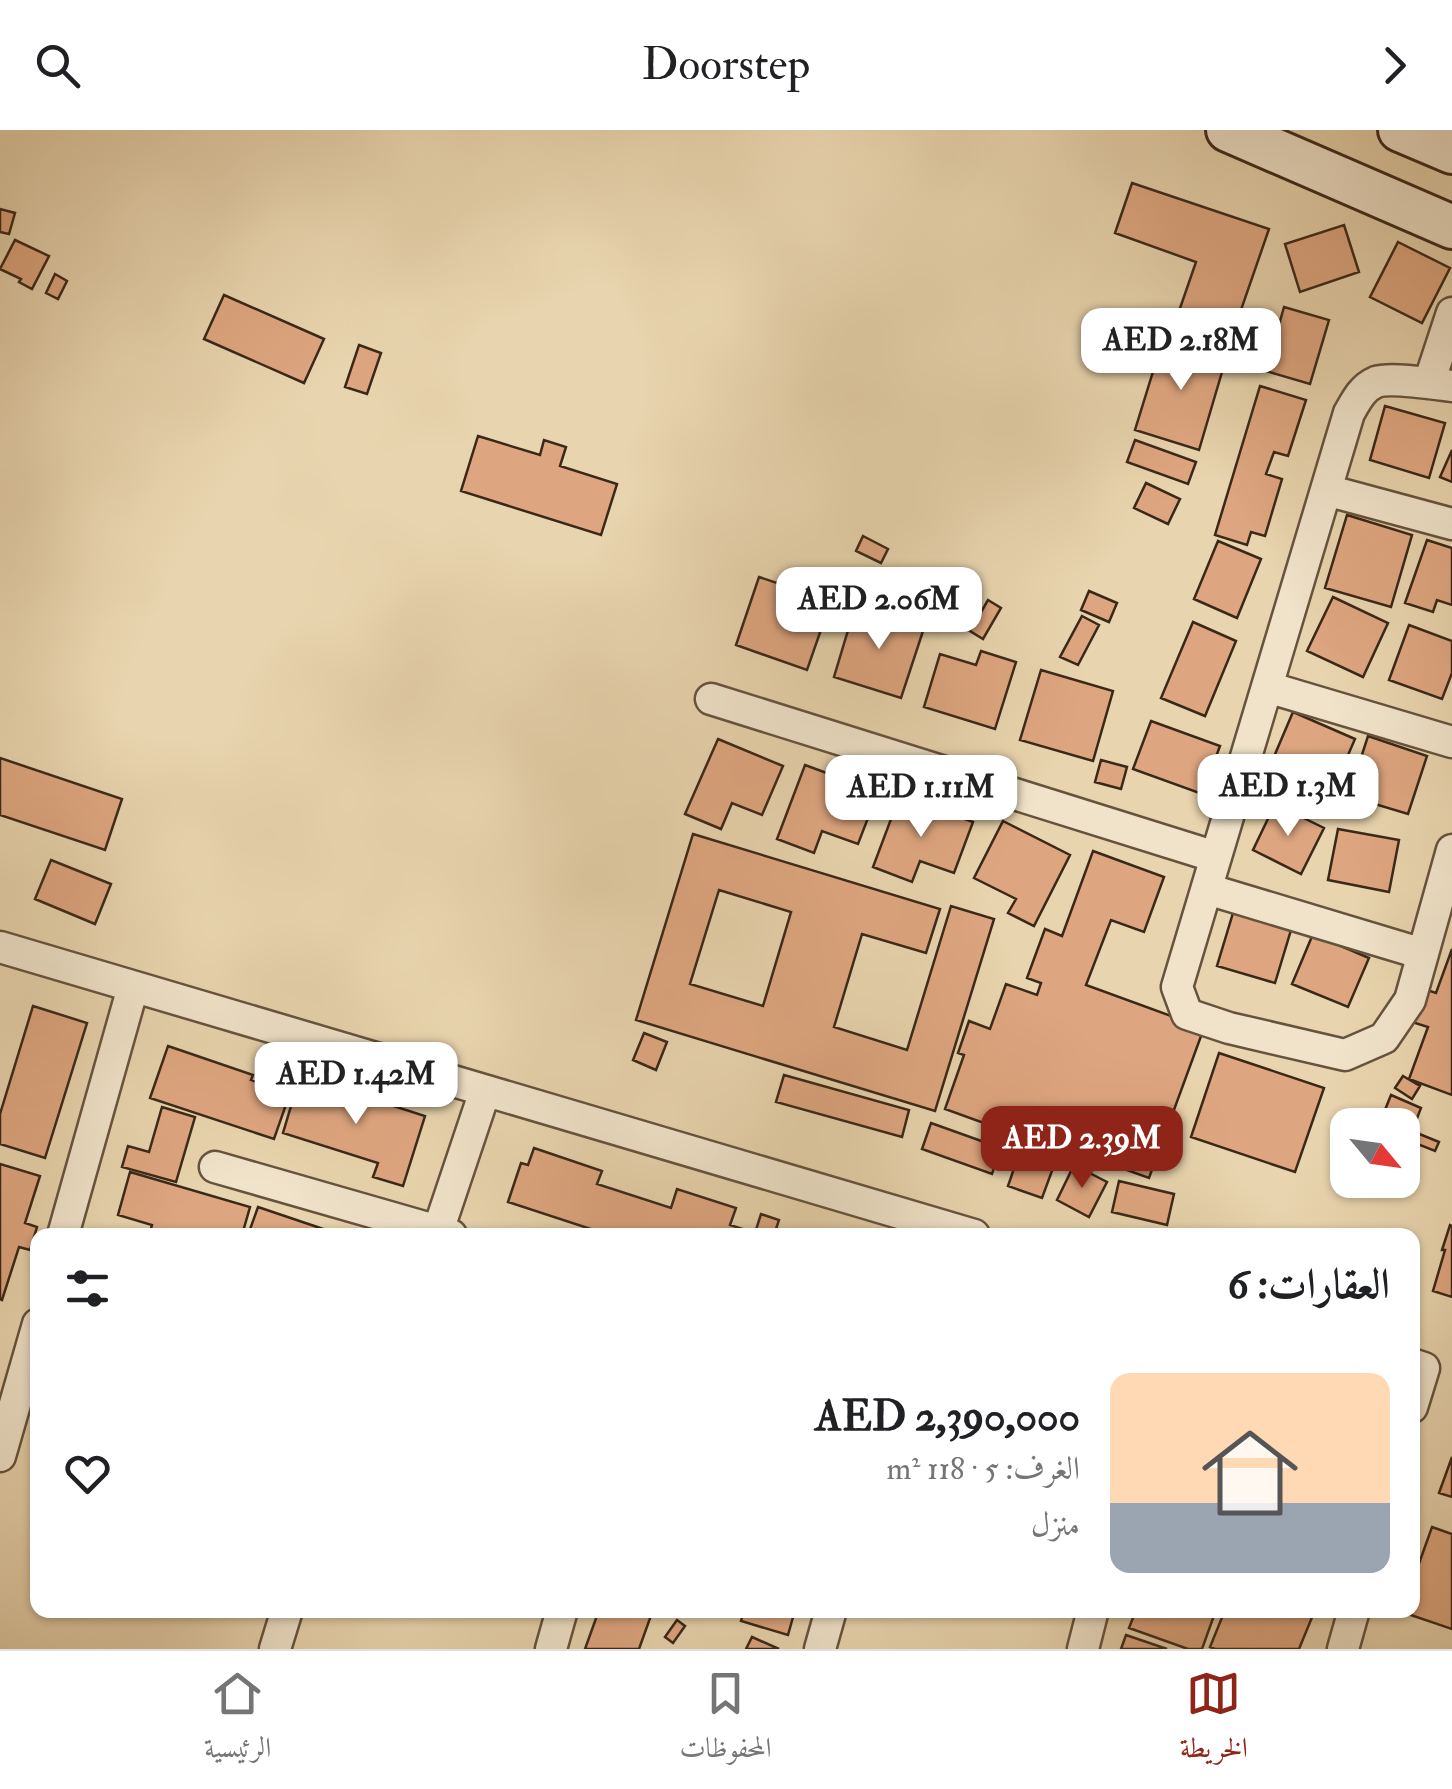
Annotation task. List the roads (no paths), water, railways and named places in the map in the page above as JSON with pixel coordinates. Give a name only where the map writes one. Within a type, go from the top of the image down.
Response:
[{"type":"street","points":[[1228,130],[1452,227]]},
{"type":"street","points":[[1400,130],[1452,152]]},
{"type":"street","points":[[1452,314],[1440,385],[1378,381],[1360,394],[1349,413],[1178,987],[1187,1014],[1229,1028],[1346,1055],[1384,1038],[1410,1000],[1452,850]]},
{"type":"street","points":[[1326,490],[1452,524]]},
{"type":"street","points":[[1267,687],[1452,742]]},
{"type":"street","points":[[711,699],[1216,858]]},
{"type":"street","points":[[1207,889],[1423,954]]},
{"type":"street","points":[[0,947],[941,1228]]},
{"type":"street","points":[[65,1228],[133,987]]},
{"type":"street","points":[[446,1228],[485,1090]]},
{"type":"street","points":[[215,1167],[428,1228]]},
{"type":"street","points":[[0,1456],[30,1352]]},
{"type":"street","points":[[275,1649],[285,1618]]},
{"type":"street","points":[[551,1649],[560,1618]]},
{"type":"street","points":[[820,1649],[830,1618]]},
{"type":"street","points":[[1083,1649],[1091,1618]]},
{"type":"street","points":[[1343,1649],[1352,1618]]}]
